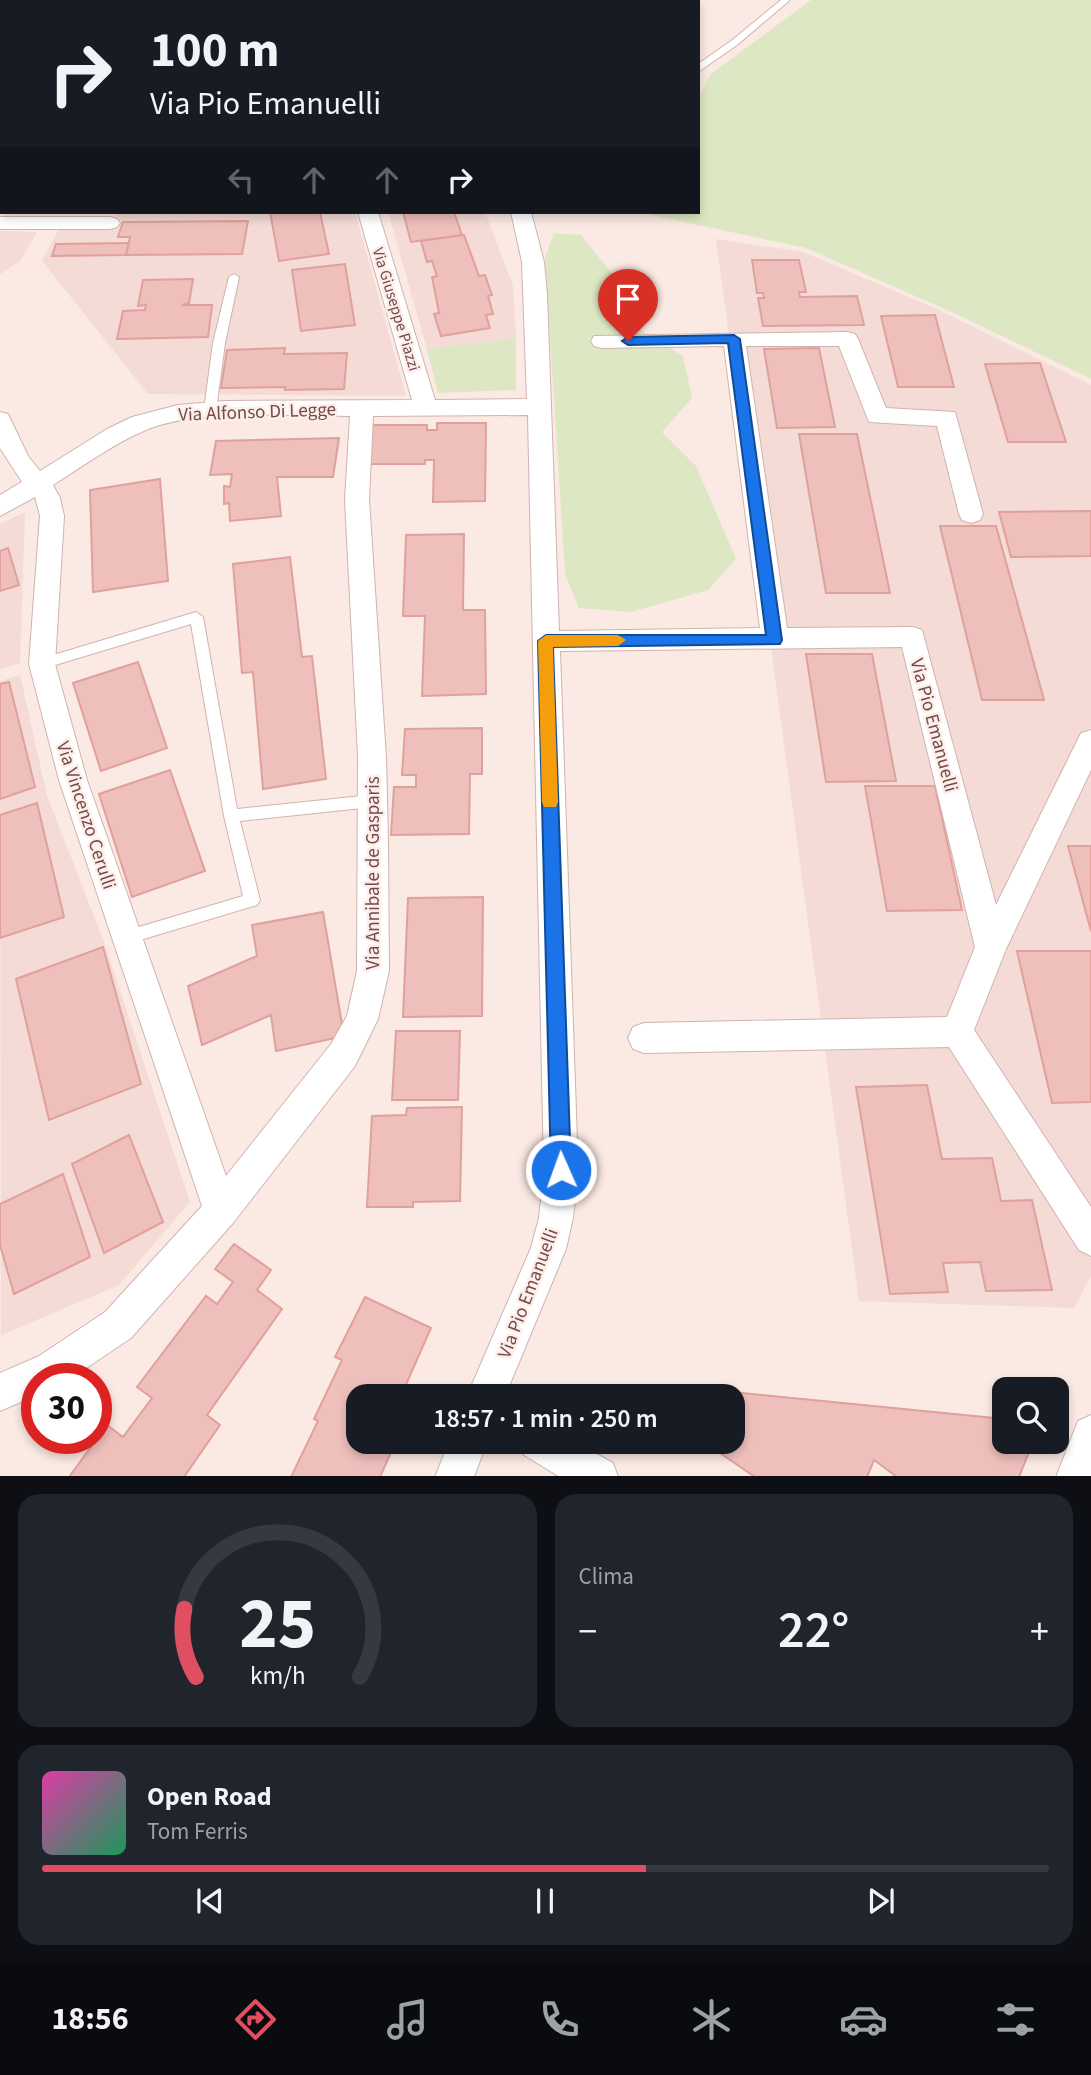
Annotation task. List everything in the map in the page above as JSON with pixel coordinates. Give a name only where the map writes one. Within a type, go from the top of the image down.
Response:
[{"type":"street","name":"Via Giuseppe Piazzi","points":[[369,214],[426,407]]},
{"type":"street","name":"Via Pio Emanuelli","points":[[491,1384],[548,1249],[560,1186],[536,276],[521,214]]},
{"type":"street","points":[[0,223],[110,223]]},
{"type":"street","points":[[734,339],[775,640]]},
{"type":"street","points":[[601,341],[847,339],[877,416],[947,418],[971,514]]},
{"type":"street","name":"Via Alfonso Di Legge","points":[[0,507],[140,423],[178,413],[210,410],[538,407]]},
{"type":"street","name":"Via Annibale de Gasparis","points":[[0,1392],[52,1369],[108,1334],[155,1287],[221,1211],[343,1055],[362,1020],[373,971],[372,800],[357,499],[362,408]]},
{"type":"street","name":"Via Vincenzo Cerulli","points":[[0,420],[19,461],[50,500],[52,516],[43,664],[72,780],[221,1211]]},
{"type":"street","name":"Via Pio Emanuelli","points":[[546,641],[913,637],[991,947]]},
{"type":"street","points":[[957,1032],[991,947],[1091,741]]},
{"type":"street","points":[[645,1038],[957,1032]]},
{"type":"street","points":[[957,1032],[1091,1238]]},
{"type":"street","points":[[1074,1476],[1091,1434]]},
{"type":"street","points":[[454,1476],[463,1454]]},
{"type":"street","points":[[559,1454],[599,1476]]},
{"type":"lane","points":[[700,67],[786,0]]},
{"type":"lane","points":[[210,410],[219,343],[234,277]]},
{"type":"lane","points":[[43,664],[196,617],[231,816],[252,900],[127,936]]},
{"type":"lane","points":[[231,816],[372,800]]},
{"type":"shaded area","points":[[116,214],[356,214],[406,396],[148,394],[42,261],[59,229],[112,229]]},
{"type":"shaded area","points":[[389,214],[486,214],[513,286],[516,338],[427,349]]},
{"type":"shaded area","points":[[0,231],[37,232],[20,261],[0,274]]},
{"type":"shaded area","points":[[716,239],[803,252],[935,308],[1091,385],[1091,1276],[1074,1308],[859,1301]]},
{"type":"shaded area","points":[[25,512],[20,663],[0,669],[0,524]]},
{"type":"shaded area","points":[[20,675],[47,796],[103,939],[190,1202],[119,1285],[1,1335],[0,681]]},
{"type":"green space","points":[[811,0],[1091,0],[1091,379],[954,313],[806,248],[646,214],[700,214],[700,94],[711,74]]},
{"type":"green space","points":[[554,233],[581,235],[629,295],[618,316],[683,356],[692,398],[662,432],[696,466],[736,559],[708,590],[631,612],[579,608],[565,574],[545,257]]},
{"type":"green space","points":[[516,338],[516,390],[438,393],[427,349]]},
{"type":"building","points":[[270,214],[320,214],[329,254],[279,261]]},
{"type":"building","points":[[404,214],[455,214],[462,235],[411,242]]},
{"type":"building","points":[[248,221],[242,254],[126,255],[130,237],[118,237],[123,222]]},
{"type":"building","points":[[464,235],[479,276],[485,275],[492,295],[488,296],[493,314],[486,315],[490,328],[441,336],[434,314],[439,313],[432,277],[437,276],[432,261],[427,262],[421,241]]},
{"type":"building","points":[[129,243],[126,255],[52,256],[56,244]]},
{"type":"building","points":[[752,260],[799,260],[806,292],[799,292],[800,297],[857,296],[864,325],[763,326],[758,298],[764,298],[763,293],[757,293]]},
{"type":"building","points":[[345,264],[355,325],[301,331],[292,270]]},
{"type":"building","points":[[193,279],[189,303],[182,305],[212,305],[208,337],[117,339],[123,311],[145,310],[146,305],[138,306],[143,280]]},
{"type":"building","points":[[935,315],[954,387],[898,387],[881,316]]},
{"type":"building","points":[[285,348],[284,354],[347,353],[344,389],[221,388],[227,350]]},
{"type":"building","points":[[819,348],[835,427],[777,428],[764,349]]},
{"type":"building","points":[[1040,363],[1066,442],[1008,442],[985,364]]},
{"type":"building","points":[[437,423],[486,423],[485,501],[433,502],[434,460],[425,460],[425,464],[367,464],[369,425],[427,425],[427,430],[437,430]]},
{"type":"building","points":[[799,434],[857,434],[890,593],[826,593]]},
{"type":"building","points":[[339,438],[333,477],[277,477],[281,516],[230,521],[229,503],[224,504],[224,486],[230,487],[232,474],[210,475],[216,441]]},
{"type":"building","points":[[160,479],[168,581],[93,592],[90,490]]},
{"type":"building","points":[[1091,511],[1091,556],[1011,557],[999,512]]},
{"type":"building","points":[[940,526],[996,526],[1044,700],[982,700]]},
{"type":"building","points":[[464,534],[463,610],[485,610],[486,694],[422,696],[425,616],[403,616],[406,535]]},
{"type":"building","points":[[8,548],[19,585],[0,591],[0,551]]},
{"type":"building","points":[[290,557],[302,657],[312,656],[326,779],[263,789],[253,672],[242,673],[233,564]]},
{"type":"building","points":[[806,654],[872,654],[896,781],[826,782]]},
{"type":"building","points":[[138,662],[167,748],[101,771],[73,683]]},
{"type":"building","points":[[9,682],[35,787],[0,799],[0,684]]},
{"type":"building","points":[[482,728],[482,774],[470,774],[469,834],[391,835],[394,787],[416,787],[416,775],[402,775],[405,729]]},
{"type":"building","points":[[170,770],[205,871],[132,897],[99,794]]},
{"type":"building","points":[[865,786],[935,786],[962,910],[887,911]]},
{"type":"building","points":[[37,803],[64,917],[0,938],[0,815]]},
{"type":"building","points":[[1068,846],[1091,846],[1091,931]]},
{"type":"building","points":[[483,897],[482,1016],[403,1017],[408,898]]},
{"type":"building","points":[[323,912],[344,1036],[276,1051],[271,1015],[202,1045],[188,986],[257,956],[252,925]]},
{"type":"building","points":[[103,947],[141,1084],[49,1120],[16,979]]},
{"type":"building","points":[[1017,951],[1091,951],[1091,1102],[1052,1103]]},
{"type":"building","points":[[396,1031],[460,1031],[458,1100],[392,1100]]},
{"type":"building","points":[[927,1085],[942,1159],[992,1158],[1001,1201],[1032,1200],[1052,1290],[986,1291],[980,1262],[943,1263],[948,1292],[890,1294],[856,1087]]},
{"type":"building","points":[[462,1107],[460,1201],[413,1202],[413,1207],[367,1207],[372,1116],[406,1115],[407,1108]]},
{"type":"building","points":[[129,1135],[163,1222],[104,1253],[72,1164]]},
{"type":"building","points":[[63,1174],[90,1257],[14,1294],[0,1245],[0,1204]]},
{"type":"building","points":[[234,1244],[271,1270],[257,1290],[282,1309],[207,1415],[220,1425],[185,1476],[70,1476],[86,1454],[112,1454],[112,1429],[123,1437],[152,1398],[137,1387],[206,1296],[217,1304],[233,1282],[215,1269]]},
{"type":"building","points":[[365,1297],[431,1328],[406,1384],[346,1384],[346,1454],[390,1454],[380,1476],[291,1476],[318,1421],[314,1419],[342,1360],[335,1357]]},
{"type":"building","points":[[745,1393],[992,1418],[992,1454],[1028,1454],[1019,1476],[896,1476],[874,1460],[867,1476],[754,1476],[721,1454],[745,1454]]},
{"type":"slow traffic","points":[[550,802],[546,641],[618,640]]},
{"type":"route","points":[[561,1170],[546,641],[775,640],[734,339],[628,341]]}]
